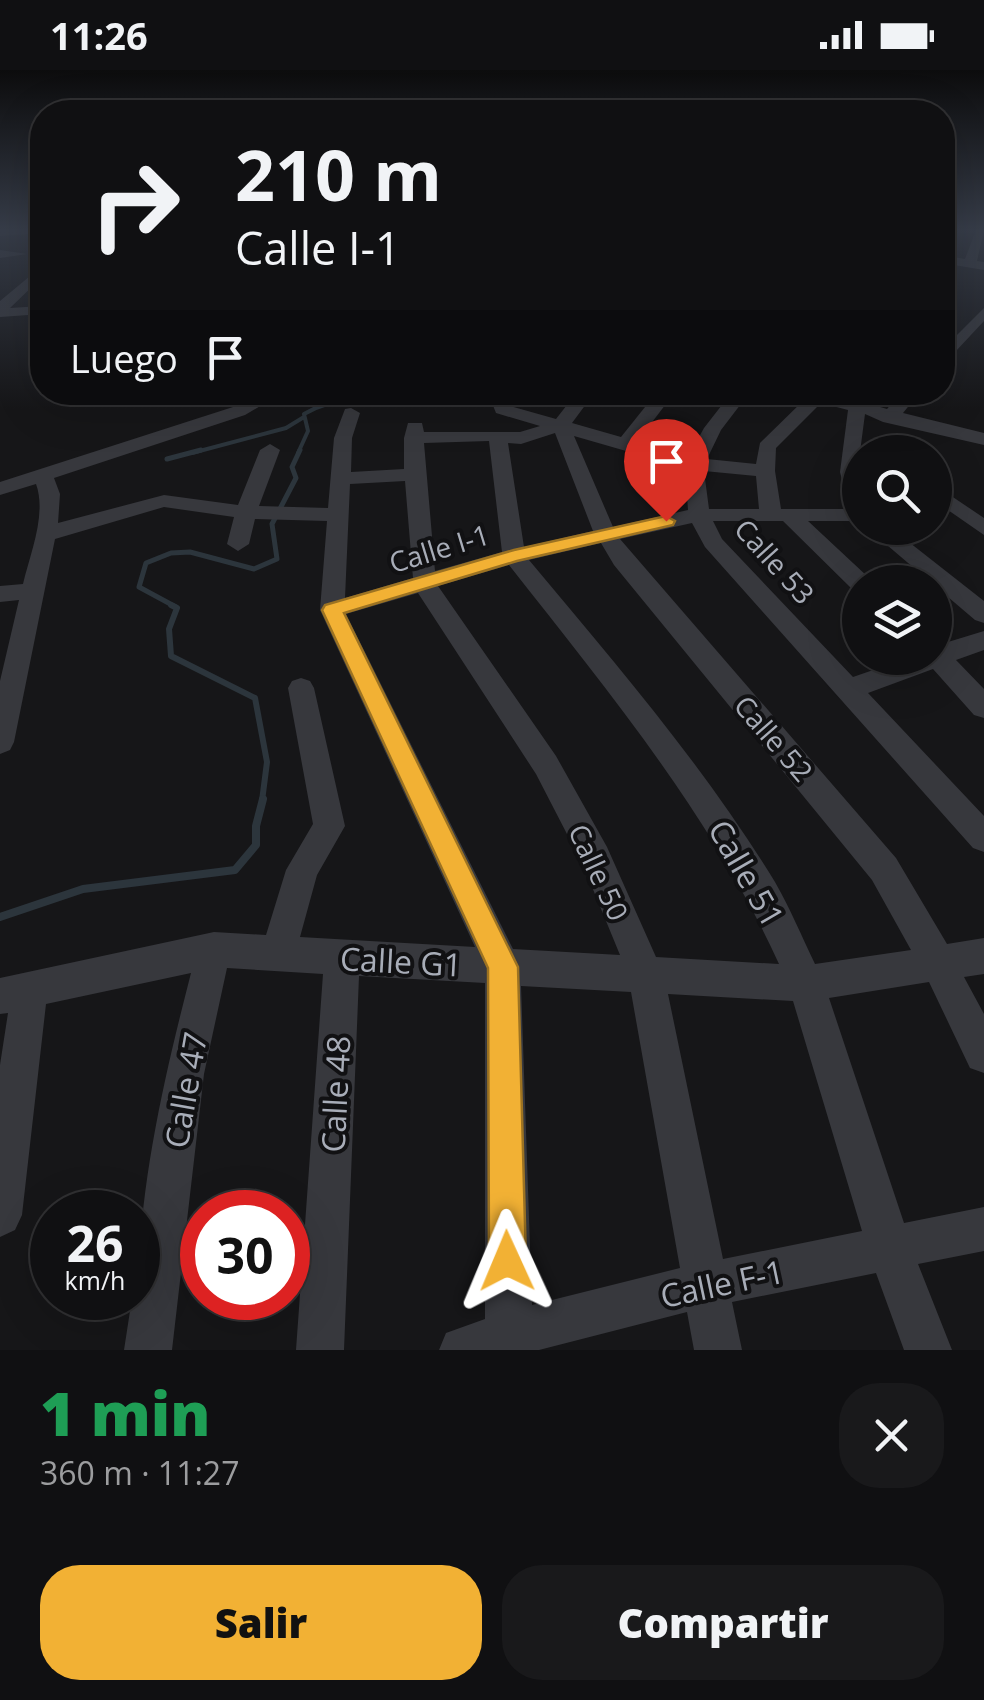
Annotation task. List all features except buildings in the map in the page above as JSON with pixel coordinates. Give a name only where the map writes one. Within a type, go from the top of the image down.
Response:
[{"type":"street","points":[[0,311],[22,290]]},
{"type":"street","points":[[0,311],[30,310]]},
{"type":"street","points":[[957,348],[984,312]]},
{"type":"street","points":[[0,489],[252,405]]},
{"type":"street","points":[[518,405],[561,425],[694,464],[764,471]]},
{"type":"street","points":[[514,556],[498,439],[521,438],[561,425],[577,405]]},
{"type":"street","points":[[624,444],[657,405]]},
{"type":"street","points":[[694,464],[703,438],[731,405]]},
{"type":"street","points":[[803,405],[768,446],[764,471],[780,516],[842,568]]},
{"type":"street","points":[[843,405],[984,439]]},
{"type":"street","points":[[889,418],[900,405]]},
{"type":"street","points":[[853,435],[857,410]]},
{"type":"street","points":[[351,413],[345,425],[336,516],[332,610],[503,967],[509,1342]]},
{"type":"street","name":"Calle 52","points":[[561,425],[605,533],[652,599],[837,810],[884,870],[938,963],[984,1054]]},
{"type":"street","name":"Calle 50","points":[[498,439],[414,432],[424,585],[546,764],[596,858],[646,976],[718,1350]]},
{"type":"street","points":[[238,544],[270,450]]},
{"type":"street","name":"Calle 53","points":[[694,464],[697,515],[713,542],[984,838]]},
{"type":"street","points":[[343,466],[414,474]]},
{"type":"street","points":[[0,742],[44,534],[50,494],[43,476]]},
{"type":"street","points":[[44,534],[142,504],[164,502],[246,512],[336,516]]},
{"type":"street","points":[[952,504],[984,528]]},
{"type":"street","name":"Calle I-1","points":[[332,610],[514,556],[697,515],[842,513]]},
{"type":"street","points":[[899,545],[984,614]]},
{"type":"street","name":"Calle 51","points":[[514,556],[628,698],[711,810],[764,897],[806,984],[890,1249],[928,1350]]},
{"type":"street","points":[[0,594],[31,591]]},
{"type":"street","points":[[952,651],[984,640]]},
{"type":"street","points":[[952,673],[984,707]]},
{"type":"street","points":[[848,690],[887,675]]},
{"type":"street","points":[[278,954],[302,870],[329,826],[301,688]]},
{"type":"street","name":"Calle G1","points":[[14,993],[214,950],[806,984],[984,956]]},
{"type":"street","name":"Calle 47","points":[[148,1350],[184,1074],[214,950]]},
{"type":"street","name":"Calle 48","points":[[320,1350],[342,958]]},
{"type":"street","points":[[0,1215],[14,993]]},
{"type":"street","name":"Calle F-1","points":[[463,1350],[509,1342],[705,1284],[984,1229]]},
{"type":"waterway","points":[[298,453],[308,431],[304,414],[324,405]]},
{"type":"waterway","points":[[192,453],[286,428],[304,417]]},
{"type":"waterway","points":[[167,459],[201,450]]},
{"type":"waterway","points":[[176,607],[139,587],[146,563],[171,553],[190,552],[254,569],[277,559],[272,524],[296,478],[292,467],[300,450]]},
{"type":"waterway","points":[[171,605],[177,608],[169,629],[171,656],[255,698],[267,762],[262,801]]},
{"type":"waterway","points":[[0,917],[83,889],[235,870],[256,845],[263,799]]},
{"type":"route","points":[[507,1261],[503,967],[332,610],[514,556],[666,521]]}]
